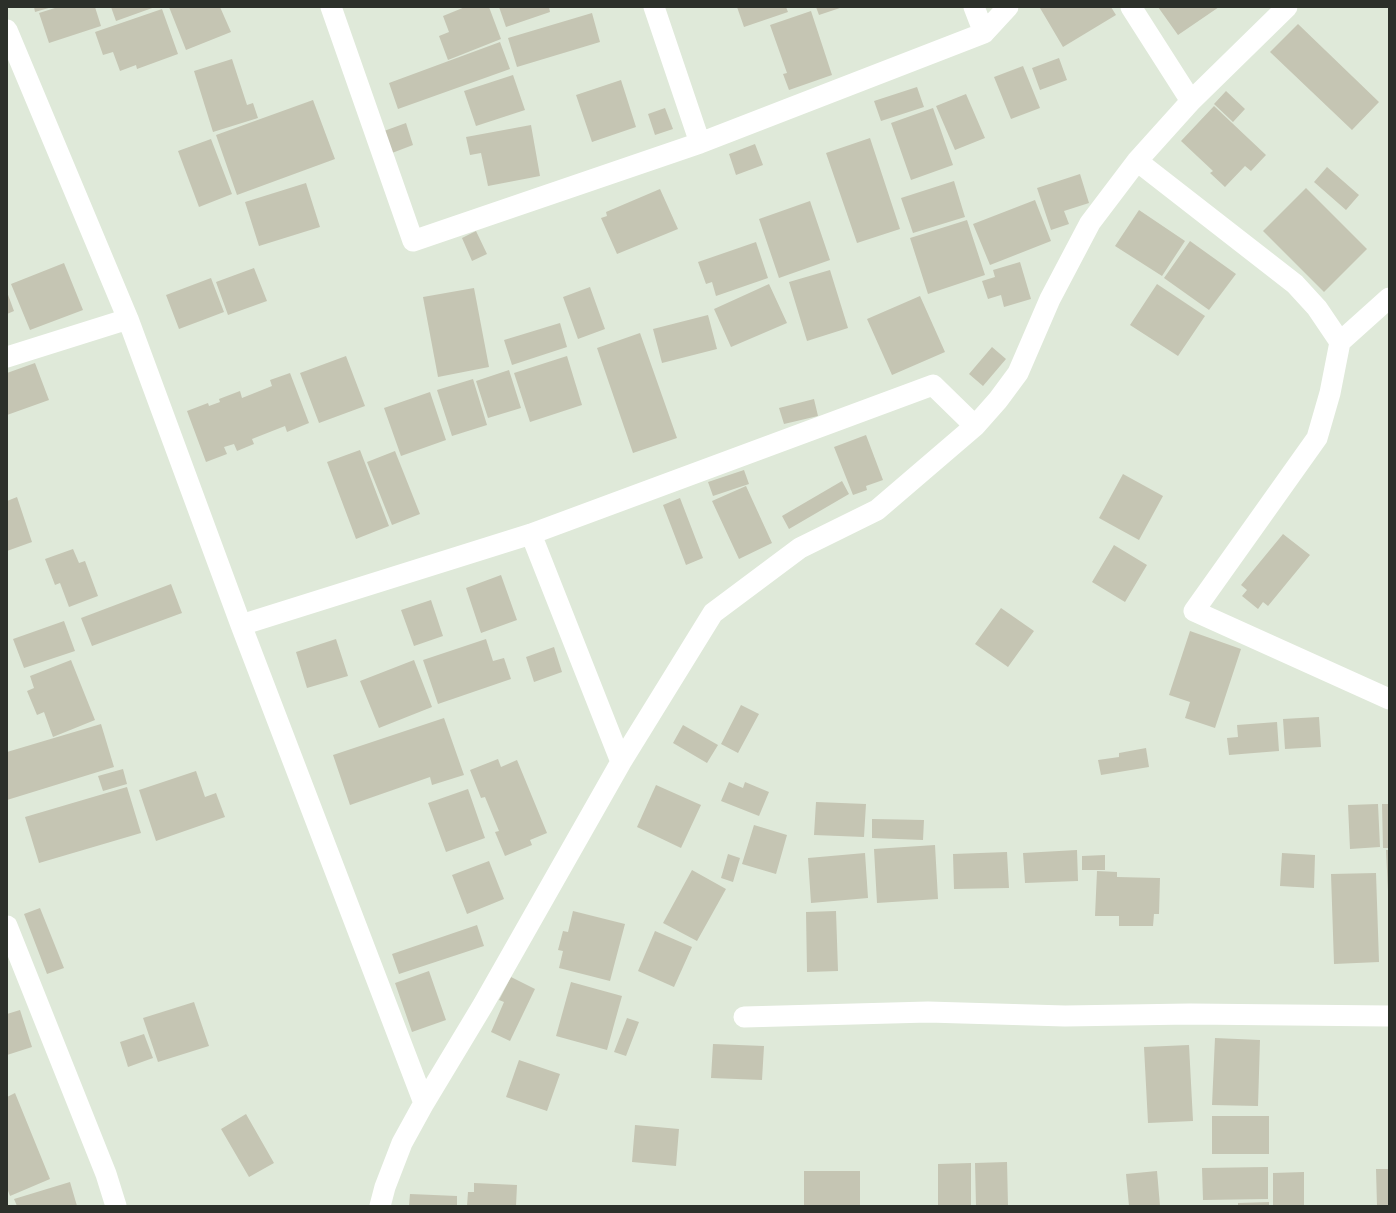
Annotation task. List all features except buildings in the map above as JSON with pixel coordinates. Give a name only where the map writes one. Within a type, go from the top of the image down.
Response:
[{"type":"street","points":[[332,7],[413,241],[700,143],[984,33],[1008,7]]},
{"type":"street","points":[[654,7],[700,143]]},
{"type":"street","points":[[974,7],[984,33]]},
{"type":"street","points":[[1131,7],[1191,101]]},
{"type":"street","points":[[380,1206],[402,1143],[424,1103],[483,1005],[621,762],[714,613],[800,548],[877,510],[975,426],[998,400],[1018,373],[1050,299],[1090,223],[1137,161],[1191,101],[1288,7]]},
{"type":"street","points":[[7,30],[128,319],[241,625],[424,1103]]},
{"type":"street","points":[[1137,161],[1295,284],[1317,308],[1340,342]]},
{"type":"street","points":[[1389,298],[1340,342],[1330,393],[1317,438],[1194,611],[1389,699]]},
{"type":"street","points":[[7,357],[128,319]]},
{"type":"street","points":[[241,625],[531,534],[933,386],[975,426]]},
{"type":"street","points":[[531,534],[621,762]]},
{"type":"street","points":[[7,926],[106,1174],[116,1206]]},
{"type":"street","points":[[744,1017],[928,1012],[1065,1016],[1190,1014],[1389,1016]]}]
